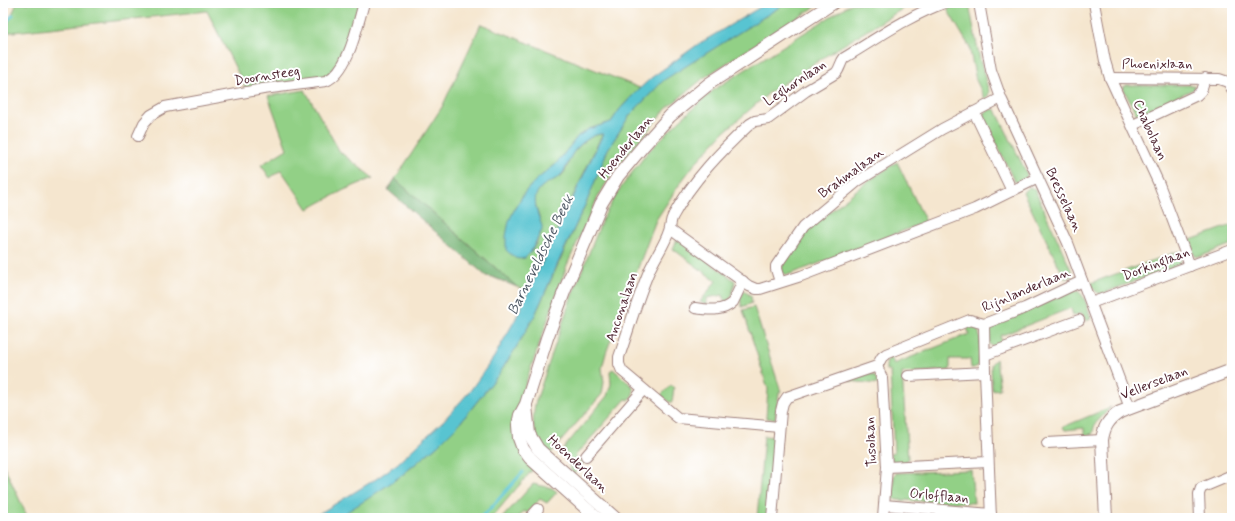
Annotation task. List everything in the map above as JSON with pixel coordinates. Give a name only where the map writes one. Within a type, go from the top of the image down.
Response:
[{"type":"street","name":"Doornsteeg","points":[[138,136],[144,123],[151,115],[165,107],[263,89],[326,81],[333,78],[338,73],[347,57],[364,3]]},
{"type":"street","name":"Hoenderlaan","points":[[597,518],[530,458],[523,449],[519,438],[518,425],[546,338],[601,204],[618,176],[670,116],[710,83],[833,3]]},
{"type":"street","name":"Leghornlaan","points":[[670,229],[673,216],[703,172],[726,146],[750,124],[755,121],[768,119],[806,91],[836,73],[841,61],[844,58],[896,27],[944,3]]},
{"type":"street","name":"Bresselaan","points":[[979,3],[991,70],[1001,98],[1068,243],[1130,408]]},
{"type":"street","name":"Chabolaan","points":[[1094,3],[1105,61],[1110,78],[1159,184],[1190,266]]},
{"type":"street","name":"Phoenixlaan","points":[[1110,78],[1219,79],[1228,82],[1232,90]]},
{"type":"street","name":"Phoenixlaan","points":[[1133,125],[1197,95],[1201,91],[1205,78]]},
{"type":"street","name":"Brahmalaan","points":[[780,282],[776,266],[803,227],[863,178],[942,129],[1001,98]]},
{"type":"street","points":[[974,112],[1012,191]]},
{"type":"street","points":[[670,229],[756,289],[801,276],[976,209],[1038,178]]},
{"type":"street","name":"Anconalaan","points":[[670,229],[650,269],[619,357],[619,364],[622,370],[643,390],[678,418],[779,427]]},
{"type":"street","name":"Dorkinglaan","points":[[1091,304],[1232,250]]},
{"type":"street","points":[[695,308],[712,311],[731,305],[743,281]]},
{"type":"street","name":"Rijnlanderlaan","points":[[772,518],[781,407],[784,399],[877,366],[882,357],[886,354],[970,320],[984,324],[1025,308],[1082,281]]},
{"type":"street","points":[[985,355],[1079,320]]},
{"type":"street","name":"Orlofflaan","points":[[884,505],[991,516],[984,324]]},
{"type":"street","name":"Tusolaan","points":[[877,366],[882,378],[887,467],[883,518]]},
{"type":"street","name":"Vellerselaan","points":[[1106,518],[1102,440],[1103,431],[1108,422],[1120,412],[1232,370]]},
{"type":"street","points":[[908,376],[985,372]]},
{"type":"street","points":[[586,456],[643,390]]},
{"type":"street","name":"Hoenderlaan","points":[[526,404],[529,434],[538,449],[615,518]]},
{"type":"street","points":[[1047,443],[1102,440]]},
{"type":"street","name":"Orlofflaan","points":[[887,467],[988,462]]},
{"type":"street","points":[[1200,518],[1199,494],[1201,488],[1232,475]]},
{"type":"street","points":[[530,518],[538,509]]},
{"type":"green space","points":[[17,3],[360,3],[340,60],[328,75],[318,79],[246,89],[207,11],[4,33]]},
{"type":"green space","points":[[786,3],[821,3],[705,77],[667,108],[614,170],[598,197],[567,265],[526,382],[514,426],[534,468],[493,516],[489,518],[337,518],[402,475],[438,445],[459,424],[499,374],[535,315],[587,201],[608,149],[630,115],[663,80]]},
{"type":"green space","points":[[852,3],[912,3],[835,50],[769,93],[724,132],[697,161],[656,220],[606,353],[602,368],[604,382],[602,394],[549,455],[540,442],[535,431],[533,420],[535,404],[571,298],[603,218],[619,190],[647,153],[679,121],[716,88]]},
{"type":"green space","points":[[963,4],[968,5],[970,9],[980,60],[989,92],[985,99],[976,80],[969,46],[947,9]]},
{"type":"green space","points":[[481,24],[640,88],[620,109],[611,122],[589,129],[578,136],[555,165],[536,180],[525,192],[515,208],[530,253],[541,231],[541,224],[535,201],[537,192],[545,184],[562,175],[566,170],[573,153],[582,143],[595,135],[603,134],[528,292],[517,287],[395,179],[442,107]]},
{"type":"green space","points":[[1125,85],[1195,86],[1194,89],[1137,115],[1123,88]]},
{"type":"green space","points":[[305,90],[340,152],[373,178],[344,190],[308,209],[281,170],[270,178],[261,165],[287,149],[268,96]]},
{"type":"green space","points":[[992,109],[996,110],[1027,174],[1026,178],[1017,182],[1014,181],[984,116],[984,113]]},
{"type":"green space","points":[[897,162],[926,222],[796,272],[787,275],[782,272],[783,263],[805,232],[864,184]]},
{"type":"green space","points":[[395,179],[517,287],[486,276],[388,190]]},
{"type":"green space","points":[[1029,188],[1034,189],[1036,192],[1073,274],[1072,276],[1065,279],[1023,192]]},
{"type":"green space","points":[[1232,225],[1232,244],[1199,257],[1195,256],[1188,241]]},
{"type":"green space","points":[[677,239],[734,280],[735,282],[731,298],[725,302],[723,295],[707,298],[707,305],[700,302],[716,281],[673,249]]},
{"type":"green space","points":[[1179,251],[1181,258],[1178,265],[1101,294],[1093,289],[1091,283]]},
{"type":"green space","points":[[1074,290],[1078,291],[1083,297],[1091,319],[1086,321],[1082,313],[1073,316],[1071,308],[1000,336],[1003,343],[995,346],[990,345],[988,336],[992,326]]},
{"type":"green space","points":[[744,291],[751,296],[752,303],[742,307],[740,299]]},
{"type":"green space","points":[[754,307],[781,392],[779,393],[775,419],[766,418],[768,389],[743,310]]},
{"type":"green space","points":[[975,326],[979,333],[980,356],[978,366],[971,368],[970,359],[950,359],[950,370],[902,373],[908,459],[906,462],[894,462],[891,459],[890,454],[894,453],[890,370],[886,370],[887,361],[891,357],[894,364],[969,334],[967,327]]},
{"type":"green space","points":[[996,359],[1000,389],[992,390],[991,364]]},
{"type":"green space","points":[[613,369],[632,386],[632,397],[629,400],[626,399],[575,456],[584,463],[573,475],[563,449],[607,396],[611,384],[610,371]]},
{"type":"green space","points":[[869,373],[875,376],[878,384],[849,381]]},
{"type":"green space","points":[[671,385],[674,388],[672,402],[669,402],[661,395]]},
{"type":"green space","points":[[1111,407],[1095,424],[1092,435],[1084,436],[1084,428],[1065,430],[1063,427]]},
{"type":"green space","points":[[764,436],[775,437],[768,518],[757,518]]},
{"type":"green space","points":[[3,464],[28,518],[3,518]]},
{"type":"green space","points":[[971,470],[974,503],[897,500],[893,497],[894,476],[896,473]]},
{"type":"green space","points":[[533,484],[552,488],[557,492],[547,503],[540,499],[527,513],[524,511],[518,518],[502,518]]},
{"type":"water","points":[[767,3],[786,3],[664,80],[630,115],[608,149],[587,201],[535,315],[499,374],[459,424],[438,445],[402,475],[369,498],[337,518],[312,518],[376,479],[397,464],[444,420],[470,391],[494,357],[515,320],[603,134],[590,137],[582,143],[573,153],[561,175],[541,187],[537,193],[535,201],[536,210],[542,230],[530,253],[525,258],[520,259],[515,258],[506,250],[506,236],[509,221],[525,192],[536,180],[555,165],[578,136],[589,129],[611,122],[620,109],[651,78],[697,45]]},
{"type":"waterway","points":[[3,21],[7,21],[13,15]]},
{"type":"waterway","points":[[479,518],[489,510],[523,472]]},
{"type":"water label","name":"Barneveldsche Beek","points":[[541,255]]}]
